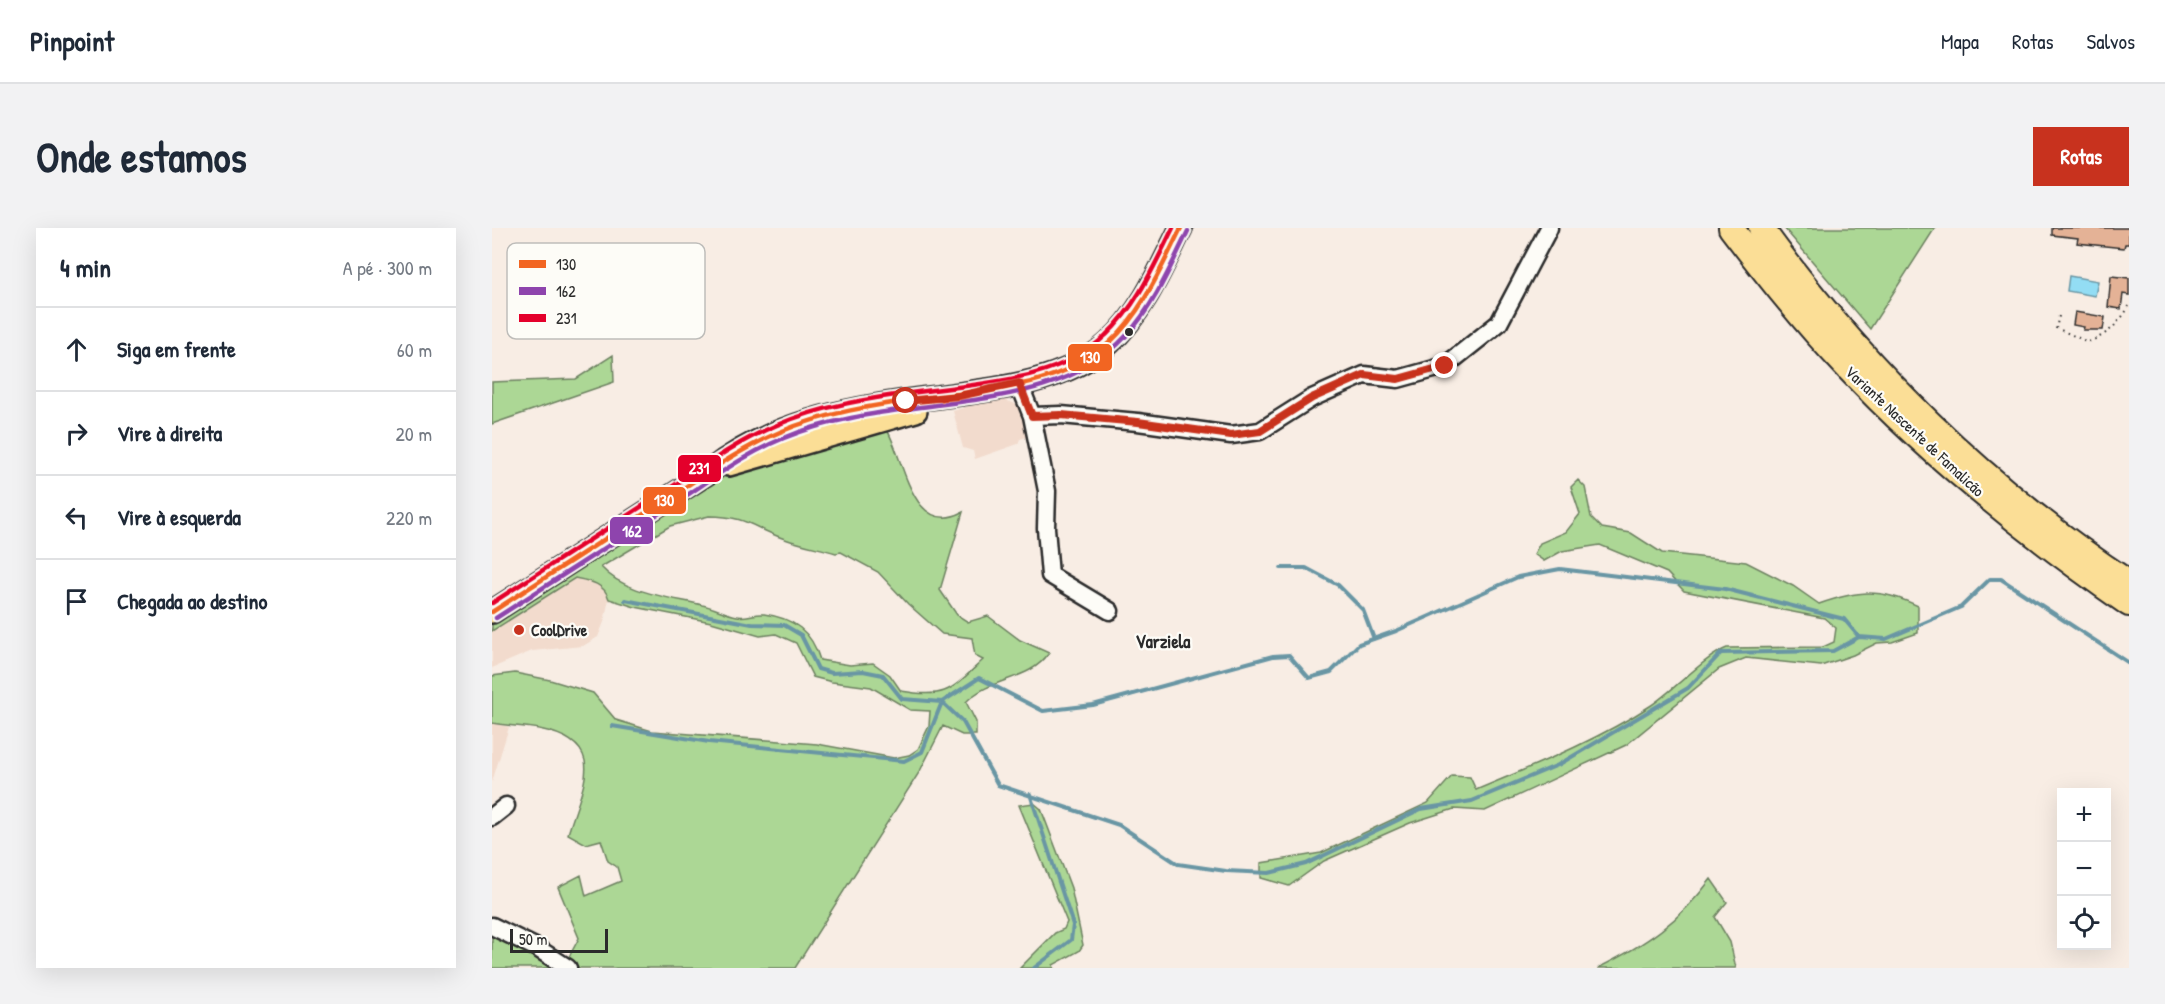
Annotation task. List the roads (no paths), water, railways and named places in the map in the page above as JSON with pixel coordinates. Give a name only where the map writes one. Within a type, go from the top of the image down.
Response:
[{"type":"highway","name":"Variante Nascente de Famalicão","points":[[1731,228],[1820,339],[1919,439],[2051,548],[2129,604]]},
{"type":"highway","name":"Variante Nascente de Famalicão","points":[[1761,228],[1820,304],[1905,399],[2004,488],[2080,549],[2129,582]]},
{"type":"main road","points":[[492,612],[709,472],[744,446],[798,424],[889,404],[959,396],[1019,383],[1074,366],[1109,343],[1133,317],[1181,228]]},
{"type":"street","points":[[1032,416],[1061,415],[1138,422],[1231,435],[1260,431],[1312,398],[1364,375],[1398,379],[1445,366],[1499,323],[1549,228]]},
{"type":"street","points":[[1019,383],[1032,416],[1047,491],[1046,528],[1050,575],[1110,611]]},
{"type":"street","points":[[492,817],[506,806]]},
{"type":"street","points":[[492,926],[537,948],[568,968]]},
{"type":"water","points":[[2069,276],[2098,281],[2095,296],[2067,291]]},
{"type":"waterway","points":[[1281,568],[1306,568],[1338,585],[1363,610],[1374,639]]},
{"type":"waterway","points":[[625,600],[752,624],[784,625],[801,635],[818,669],[832,673],[863,671],[883,675],[902,699],[942,702],[979,678],[1043,711],[1093,705],[1273,656],[1289,655],[1309,678],[1331,672],[1359,644],[1396,631],[1518,577],[1560,569],[1725,589],[1844,619],[1859,637],[1886,639],[1961,607],[1990,579],[2001,579],[2129,663]]},
{"type":"waterway","points":[[612,726],[709,742],[904,761],[922,752],[942,702],[963,722],[998,785],[1119,825],[1178,864],[1226,871],[1269,873],[1306,864],[1421,809],[1472,801],[1558,765],[1688,688],[1721,653],[1833,651],[1859,637]]},
{"type":"waterway","points":[[1030,794],[1073,925],[1071,940],[1034,968]]},
{"type":"place","name":"CoolDrive","points":[[519,630]]},
{"type":"district","name":"Varziela","points":[[1163,642]]}]
